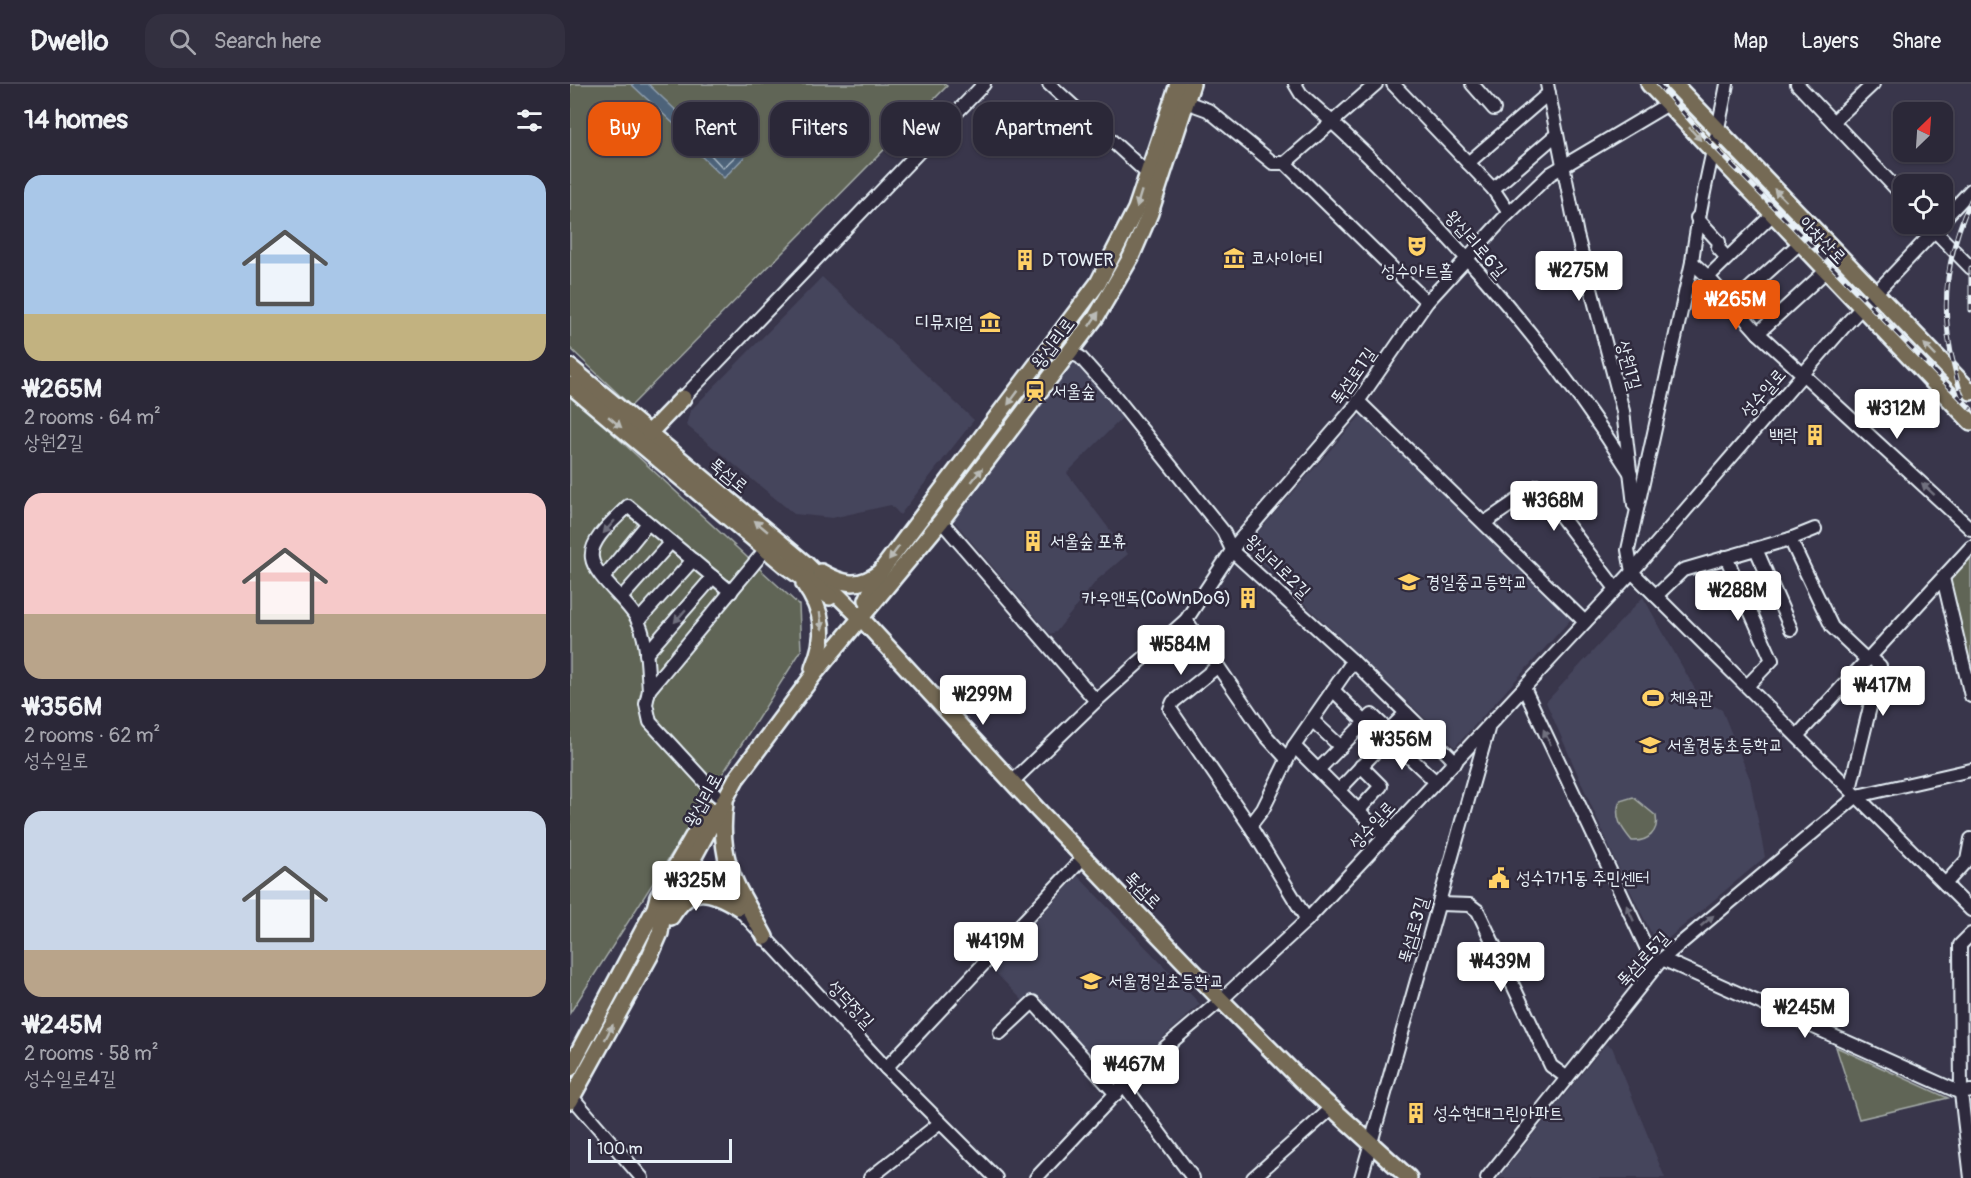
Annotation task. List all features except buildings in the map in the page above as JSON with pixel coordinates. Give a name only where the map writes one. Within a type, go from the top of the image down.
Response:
[{"type":"main road","name":"왕십리로","points":[[721,795],[815,673],[940,521],[1096,317],[1131,257],[1178,84]]},
{"type":"main road","name":"왕십리로","points":[[570,1068],[640,942],[648,933],[661,925],[663,914],[689,855],[721,795],[770,716],[860,617],[880,572],[1098,283],[1154,176],[1186,102],[1191,84]]},
{"type":"main road","name":"아차산로","points":[[1649,84],[1712,153],[1971,422]]},
{"type":"main road","name":"아차산로","points":[[1674,84],[1971,392]]},
{"type":"main road","name":"뚝섬로","points":[[570,367],[802,570],[860,617],[1012,782],[1221,1000],[1332,1108],[1409,1178]]},
{"type":"main road","name":"뚝섬로","points":[[570,384],[766,549],[802,570]]},
{"type":"main road","points":[[649,434],[683,398]]},
{"type":"main road","points":[[802,570],[848,584],[872,578],[880,572]]},
{"type":"main road","points":[[802,570],[823,620],[819,654],[812,670]]},
{"type":"main road","points":[[721,795],[724,846],[728,869],[765,937]]},
{"type":"main road","name":"왕십리로","points":[[570,1079],[640,942],[658,897],[689,855]]},
{"type":"main road","points":[[571,1099],[650,956],[661,925],[670,919],[683,901],[699,892],[715,894],[738,907]]},
{"type":"main road","points":[[570,1051],[650,904],[658,897]]},
{"type":"street","points":[[683,398],[984,84]]},
{"type":"street","points":[[1048,84],[1154,176]]},
{"type":"street","name":"왕십리로6길","points":[[1295,84],[1301,94],[1405,191],[1467,259],[1561,373],[1605,432],[1631,474]]},
{"type":"street","points":[[1186,102],[1208,110],[1273,163],[1285,163],[1376,84]]},
{"type":"street","points":[[1393,84],[1492,189],[1509,213]]},
{"type":"street","points":[[1472,84],[1494,109]]},
{"type":"street","points":[[1727,84],[1697,218],[1692,262],[1628,550],[1632,572],[1971,910]]},
{"type":"street","points":[[1797,84],[1893,185]]},
{"type":"street","points":[[1833,122],[1873,84]]},
{"type":"street","points":[[1468,163],[1548,88]]},
{"type":"street","name":"상원1길","points":[[1548,88],[1580,246],[1623,411],[1635,516]]},
{"type":"street","name":"뚝섬로1길","points":[[1012,782],[1096,701],[1186,620],[1237,543],[1358,401],[1427,302],[1509,213],[1550,174],[1668,104]]},
{"type":"street","points":[[1492,189],[1557,134]]},
{"type":"street","points":[[1285,163],[1427,302]]},
{"type":"street","name":"성수일로","points":[[1953,209],[1971,190]]},
{"type":"street","points":[[1708,277],[1772,215]]},
{"type":"street","points":[[1697,218],[1719,242],[1718,248],[1727,258]]},
{"type":"street","name":"성수일로","points":[[1036,1178],[1120,1090],[1307,920],[1632,572],[1874,293],[1929,234]]},
{"type":"street","points":[[1944,234],[1971,268]]},
{"type":"street","points":[[1732,304],[1800,244]]},
{"type":"street","points":[[1692,262],[1758,333],[1971,528]]},
{"type":"street","points":[[1758,333],[1826,271]]},
{"type":"street","name":"왕십리로2길","points":[[1070,352],[1080,357],[1114,395],[1223,531],[1233,552],[1353,661],[1456,762]]},
{"type":"street","points":[[1358,401],[1586,622]]},
{"type":"street","points":[[1484,523],[1538,486],[1616,589]]},
{"type":"street","points":[[721,795],[650,722],[646,704],[649,690],[646,654],[638,621],[591,557],[594,544],[628,506],[731,592]]},
{"type":"street","points":[[940,521],[1096,701]]},
{"type":"street","points":[[604,577],[648,523]]},
{"type":"street","points":[[1656,596],[1683,570],[1790,539],[1815,529]]},
{"type":"street","points":[[1790,539],[1832,627],[1880,666],[1854,793]]},
{"type":"street","points":[[622,597],[670,542]]},
{"type":"street","points":[[1797,736],[1971,547]]},
{"type":"street","points":[[649,690],[766,549]]},
{"type":"street","points":[[1756,549],[1791,629]]},
{"type":"street","points":[[1726,557],[1772,660],[1747,686]]},
{"type":"street","points":[[638,621],[693,560]]},
{"type":"street","points":[[646,654],[713,577]]},
{"type":"street","points":[[1942,578],[1971,696]]},
{"type":"street","points":[[1186,620],[1266,736],[1287,759]]},
{"type":"street","points":[[1250,826],[1263,809],[1294,746],[1353,661]]},
{"type":"street","points":[[1218,666],[1173,702],[1170,709],[1250,826],[1307,920]]},
{"type":"street","points":[[1524,688],[1659,963],[1966,1092]]},
{"type":"street","points":[[1333,690],[1365,722]]},
{"type":"street","points":[[1339,790],[1406,713]]},
{"type":"street","points":[[1318,770],[1372,715],[1436,782]]},
{"type":"street","points":[[1312,720],[1341,747]]},
{"type":"street","name":"뚝섬로3길","points":[[1361,1178],[1489,726]]},
{"type":"street","points":[[1294,746],[1385,837]]},
{"type":"street","points":[[1359,810],[1381,786],[1361,766]]},
{"type":"street","points":[[1854,793],[1971,770]]},
{"type":"street","name":"뚝섬로5길","points":[[1487,1178],[1659,963],[1854,793]]},
{"type":"street","points":[[1945,884],[1967,860],[1971,839]]},
{"type":"street","name":"성덕정길","points":[[689,855],[886,1068],[996,1178]]},
{"type":"street","points":[[886,1068],[1084,857]]},
{"type":"street","points":[[1440,904],[1470,905],[1478,910],[1551,1066],[1562,1074]]},
{"type":"street","points":[[1971,934],[1960,945],[1971,1178]]},
{"type":"street","points":[[1000,1033],[1033,1002],[1120,1090],[1193,1178]]},
{"type":"street","points":[[571,1099],[642,1178]]},
{"type":"street","points":[[1252,1178],[1332,1108]]},
{"type":"street","points":[[870,1178],[940,1123]]},
{"type":"shaded area","points":[[822,277],[974,420],[900,515],[891,505],[832,518],[794,514],[686,425],[690,411]]},
{"type":"shaded area","points":[[1070,362],[1085,369],[1123,417],[1067,473],[1128,554],[1097,580],[1056,632],[1050,634],[952,519]]},
{"type":"shaded area","name":"경일중고등학교","points":[[1361,415],[1572,618],[1455,747],[1245,547]]},
{"type":"shaded area","name":"서울경동초등학교","points":[[1643,597],[1700,698],[1722,710],[1750,779],[1765,857],[1658,947],[1616,862],[1546,702]]},
{"type":"shaded area","name":"서울경일초등학교","points":[[1078,876],[1200,1004],[1114,1082],[1033,995],[1025,1003],[991,968]]},
{"type":"shaded area","points":[[1606,1044],[1612,1047],[1665,1178],[1498,1178]]},
{"type":"green space","points":[[570,84],[944,84],[947,86],[931,102],[881,102],[881,153],[631,406],[570,348]]},
{"type":"green space","points":[[570,394],[799,605],[801,651],[570,1013]]},
{"type":"green space","points":[[1971,553],[1971,682],[1947,580]]},
{"type":"green space","points":[[1633,797],[1656,816],[1654,831],[1647,838],[1638,841],[1632,841],[1618,818],[1620,801]]},
{"type":"green space","points":[[1836,1047],[1948,1098],[1859,1119]]},
{"type":"water","points":[[631,84],[648,84],[673,108],[673,123],[661,112],[661,102],[650,102]]},
{"type":"water","points":[[701,156],[745,156],[724,178]]},
{"type":"railway","points":[[1658,84],[1703,135],[1971,409]]},
{"type":"railway","points":[[1963,397],[1949,344],[1946,302],[1951,261],[1962,220],[1971,200]]},
{"type":"railway","points":[[1971,268],[1971,310]]},
{"type":"place","name":"성수아트홀","points":[[1417,246]]},
{"type":"place","name":"코사이어티","points":[[1234,258]]},
{"type":"place","name":"D TOWER","points":[[1025,260]]},
{"type":"place","name":"디뮤지엄","points":[[990,322]]},
{"type":"place","name":"서울숲","points":[[1035,391]]},
{"type":"place","name":"백락","points":[[1815,435]]},
{"type":"place","name":"서울숲 포휴","points":[[1033,541]]},
{"type":"place","name":"경일중고등학교","points":[[1409,582]]},
{"type":"place","name":"카우앤독(CoWnDoG)","points":[[1248,598]]},
{"type":"place","name":"체육관","points":[[1653,698]]},
{"type":"place","name":"서울경동초등학교","points":[[1650,745]]},
{"type":"place","name":"성수1가1동 주민센터","points":[[1499,878]]},
{"type":"place","name":"서울경일초등학교","points":[[1091,981]]},
{"type":"place","name":"성수현대그린아파트","points":[[1416,1113]]}]
